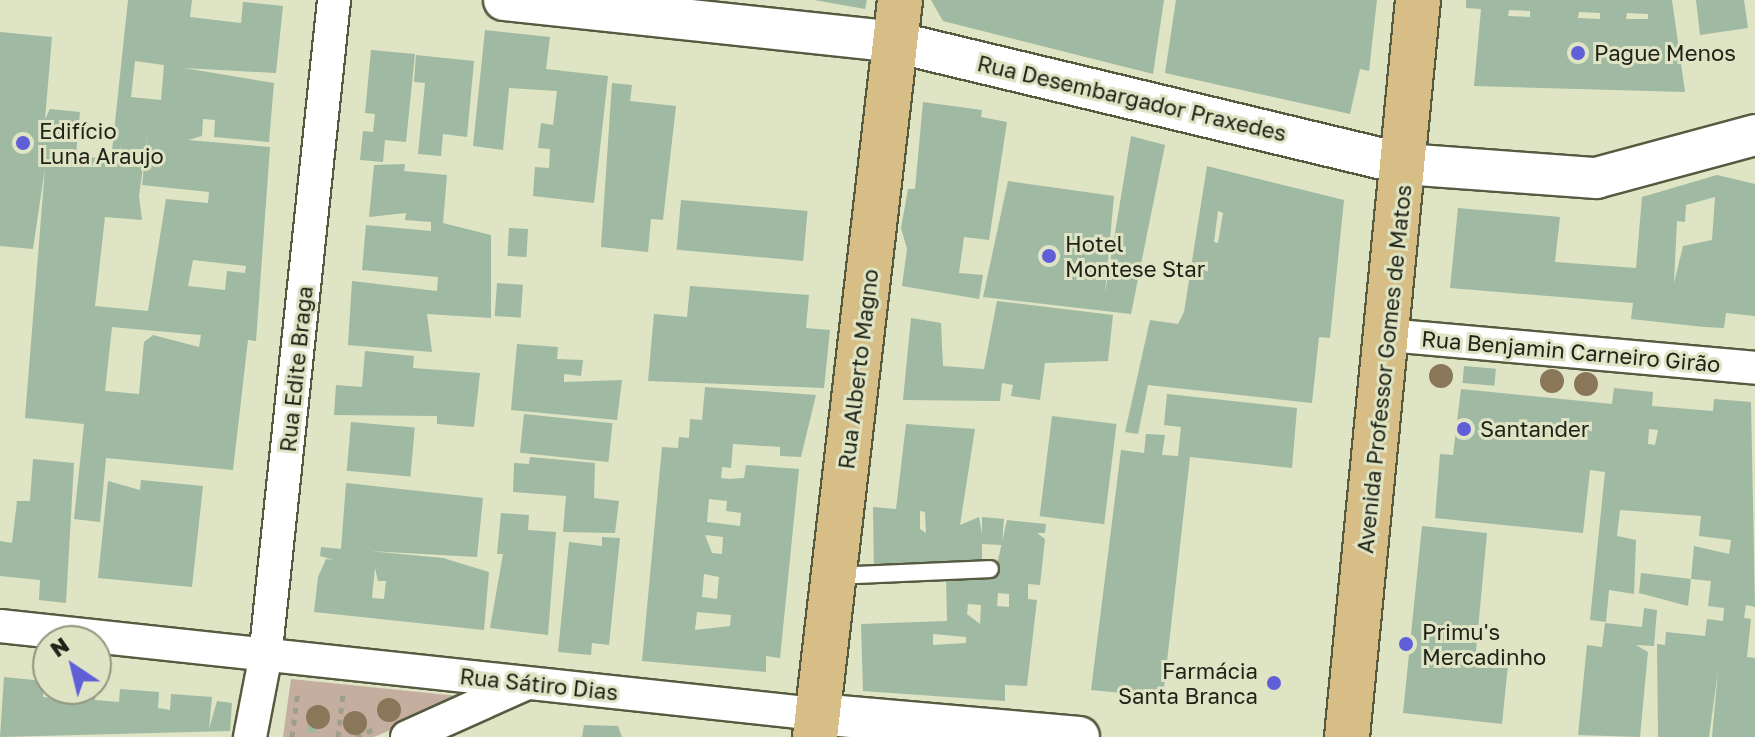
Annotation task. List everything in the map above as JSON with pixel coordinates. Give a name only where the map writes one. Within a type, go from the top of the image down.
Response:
[{"type":"main road","name":"Avenida Professor Gomes de Matos","points":[[1347,737],[1418,0]]},
{"type":"main road","name":"Rua Alberto Magno","points":[[816,725],[897,21]]},
{"type":"street","name":"Rua Edite Braga","points":[[250,737],[265,659],[334,0]]},
{"type":"street","name":"Rua Desembargador Praxedes","points":[[504,0],[897,21],[1404,164],[1596,178],[1755,135]]},
{"type":"street","name":"Rua Benjamin Carneiro Girão","points":[[1388,335],[1755,368]]},
{"type":"street","name":"Rua Sátiro Dias","points":[[0,626],[265,659],[528,683],[816,725],[1079,737]]},
{"type":"street","points":[[394,731],[528,683]]},
{"type":"lane","points":[[834,576],[990,569]]},
{"type":"path","points":[[292,737],[299,687],[314,689]]},
{"type":"path","points":[[328,690],[359,693]]},
{"type":"path","points":[[338,737],[343,692]]},
{"type":"path","points":[[356,737],[394,731]]},
{"type":"shaded area","points":[[291,679],[468,697],[374,737],[283,737]]},
{"type":"building","points":[[128,0],[192,0],[190,17],[241,23],[243,2],[283,6],[276,73],[184,68],[274,83],[269,142],[214,137],[215,120],[203,119],[202,136],[188,140],[270,147],[256,341],[248,340],[233,470],[106,458],[100,522],[74,519],[84,424],[25,418],[45,168],[33,249],[0,246],[0,32],[52,37],[45,119],[50,109],[80,112],[76,155],[111,160]],"holes":[[[135,61],[164,65],[161,100],[131,97]],[[148,131],[142,185],[209,192],[208,203],[166,199],[148,311],[95,306],[105,217],[142,220],[139,196]],[[193,260],[246,266],[245,273],[227,271],[225,290],[188,286]],[[112,327],[201,335],[199,347],[153,335],[144,342],[139,394],[105,391]]]},
{"type":"building","points":[[814,0],[867,0],[865,9]]},
{"type":"building","points":[[931,0],[1164,0],[1153,74],[943,21]]},
{"type":"building","points":[[1176,0],[1377,0],[1369,71],[1360,69],[1350,114],[1165,73]]},
{"type":"building","name":"Pague Menos","points":[[1466,0],[1672,0],[1685,92],[1474,86],[1481,9],[1466,8]],"holes":[[[1509,10],[1530,11],[1530,17],[1508,16]],[[1579,12],[1600,13],[1600,19],[1578,18]],[[1627,13],[1648,14],[1648,19],[1626,19]]]},
{"type":"building","points":[[1696,0],[1744,0],[1748,28],[1700,35]]},
{"type":"building","points":[[485,30],[550,37],[546,69],[608,76],[594,203],[533,196],[535,167],[549,168],[550,149],[538,148],[541,123],[553,125],[557,91],[509,88],[503,150],[473,146]]},
{"type":"building","points":[[371,50],[415,54],[406,142],[385,140],[383,162],[360,160],[363,131],[373,132],[375,114],[365,113]]},
{"type":"building","points":[[416,55],[474,61],[467,137],[443,134],[441,156],[418,154],[425,83],[414,82]]},
{"type":"building","points":[[612,83],[632,85],[630,101],[676,106],[663,220],[651,219],[648,252],[601,247]]},
{"type":"building","points":[[923,102],[982,110],[981,117],[1007,122],[989,240],[964,237],[959,273],[983,275],[979,299],[902,286],[907,249],[901,228],[908,189],[915,189]]},
{"type":"building","name":"Hotel Montese Star","points":[[1131,136],[1165,145],[1131,314],[983,297],[1008,181],[1114,196],[1105,293]]},
{"type":"building","points":[[405,164],[404,171],[447,175],[443,223],[491,235],[491,318],[427,314],[432,352],[348,345],[352,281],[437,291],[438,277],[362,270],[366,225],[431,231],[431,222],[405,220],[406,213],[369,217],[374,165]]},
{"type":"building","points":[[1207,166],[1344,200],[1330,338],[1319,337],[1312,403],[1148,385],[1138,434],[1125,432],[1150,320],[1178,324],[1184,312]],"holes":[[[1218,211],[1223,213],[1218,243],[1214,242]]]},
{"type":"building","points":[[1717,175],[1755,184],[1755,316],[1726,313],[1724,328],[1704,327],[1631,319],[1633,303],[1450,288],[1458,208],[1560,217],[1555,262],[1636,268],[1642,197]],"holes":[[[1715,197],[1712,240],[1683,246],[1674,283],[1677,221],[1685,222],[1686,205]]]},
{"type":"building","points":[[681,200],[808,211],[803,261],[677,250]]},
{"type":"building","points":[[509,228],[528,229],[527,257],[508,256]]},
{"type":"building","points":[[497,283],[523,285],[521,318],[495,316]]},
{"type":"building","points":[[690,286],[809,295],[806,328],[830,330],[824,388],[648,381],[654,314],[687,317]]},
{"type":"building","points":[[997,301],[1113,315],[1108,361],[1045,363],[1040,400],[1011,396],[1013,385],[1002,383],[1000,401],[903,400],[911,318],[941,323],[943,366],[984,369]]},
{"type":"building","points":[[517,344],[558,347],[557,359],[583,360],[581,376],[564,374],[564,382],[622,380],[617,420],[511,410]]},
{"type":"building","points":[[365,351],[414,356],[413,368],[480,373],[474,427],[437,424],[437,416],[334,415],[336,385],[362,387]]},
{"type":"building","points":[[1464,366],[1496,369],[1494,386],[1463,383]]},
{"type":"building","points":[[705,387],[816,395],[801,457],[780,456],[780,447],[733,444],[731,468],[722,467],[721,478],[729,479],[744,478],[746,465],[799,469],[780,658],[766,656],[766,672],[642,661],[662,447],[678,448],[679,437],[689,438],[690,419],[702,420]],"holes":[[[709,499],[727,501],[726,511],[741,513],[740,526],[707,522]],[[705,535],[723,537],[722,554],[712,553]],[[704,574],[719,577],[717,599],[702,597]],[[697,612],[731,615],[730,626],[695,630]]]},
{"type":"building","points":[[1614,388],[1653,392],[1652,406],[1713,411],[1714,399],[1751,402],[1755,607],[1746,605],[1744,618],[1751,619],[1747,657],[1755,658],[1755,737],[1712,737],[1718,671],[1709,737],[1658,737],[1657,644],[1665,645],[1666,632],[1705,636],[1707,619],[1723,621],[1724,608],[1708,606],[1711,581],[1691,579],[1694,546],[1729,554],[1731,540],[1699,536],[1701,516],[1620,510],[1617,536],[1636,540],[1634,594],[1609,590],[1606,622],[1590,620],[1605,472],[1590,470],[1583,533],[1435,518],[1440,454],[1453,455],[1461,389],[1612,404]],"holes":[[[1649,429],[1658,430],[1655,445],[1648,444]]]},
{"type":"building","points":[[1167,394],[1297,408],[1292,468],[1190,457],[1163,697],[1091,690],[1121,450],[1144,453],[1146,434],[1165,435],[1162,455],[1178,456],[1181,427],[1164,425]]},
{"type":"building","points":[[524,414],[613,423],[608,462],[520,453]]},
{"type":"building","points":[[1052,416],[1117,424],[1104,524],[1040,516]]},
{"type":"building","points":[[351,422],[415,428],[410,476],[347,471]]},
{"type":"building","points":[[906,424],[975,429],[960,525],[979,517],[982,534],[982,517],[1004,519],[1002,545],[982,544],[982,568],[874,573],[873,507],[896,509]],"holes":[[[920,511],[925,512],[926,533],[920,529]]]},
{"type":"building","points":[[530,457],[595,463],[594,498],[619,501],[615,533],[563,532],[566,496],[513,492],[514,463],[529,464]]},
{"type":"building","points":[[33,459],[74,463],[66,603],[39,600],[40,580],[0,576],[0,541],[12,543],[17,501],[30,501]]},
{"type":"building","points":[[141,480],[203,486],[192,587],[98,578],[108,481],[140,490]]},
{"type":"building","points":[[346,483],[483,498],[477,557],[369,551],[443,558],[489,572],[484,630],[314,612],[318,577],[326,559],[334,560],[320,556],[321,547],[341,549]],"holes":[[[375,568],[378,581],[386,581],[384,599],[372,598]]]},
{"type":"building","points":[[501,513],[529,515],[528,530],[556,532],[548,635],[490,628],[503,554],[497,554]]},
{"type":"building","points":[[1007,520],[1046,524],[1045,533],[1037,533],[1045,539],[1040,585],[1028,584],[1028,599],[1037,600],[1027,686],[1005,685],[1005,701],[863,691],[861,624],[947,621],[946,577],[994,578]],"holes":[[[998,593],[1009,594],[1009,607],[997,606]],[[968,604],[981,605],[980,624],[967,614]],[[933,634],[966,637],[966,643],[933,645]]]},
{"type":"building","points":[[1422,526],[1487,533],[1476,651],[1509,655],[1502,724],[1403,713]]},
{"type":"building","points":[[602,537],[620,538],[609,645],[592,643],[591,655],[558,652],[569,542],[602,546]]},
{"type":"building","points":[[1641,573],[1691,579],[1688,606],[1639,593]]},
{"type":"building","points":[[1644,608],[1657,610],[1654,646],[1636,645],[1648,652],[1640,737],[1578,735],[1587,645],[1602,647],[1605,623],[1642,627]]},
{"type":"building","points":[[4,677],[32,680],[32,705],[112,705],[112,701],[119,702],[120,689],[159,692],[158,708],[170,710],[171,694],[212,697],[209,729],[217,701],[232,703],[230,731],[0,737]]},
{"type":"building","points":[[308,718],[318,719],[316,733],[307,732]]},
{"type":"building","points":[[584,725],[618,726],[622,737],[582,737]]},
{"type":"place","name":"Pague Menos","points":[[1578,53]]},
{"type":"place","name":"Edifício Luna Araujo","points":[[23,143]]},
{"type":"place","name":"Hotel Montese Star","points":[[1049,256]]},
{"type":"place","name":"Santander","points":[[1464,429]]},
{"type":"place","name":"Primu's Mercadinho","points":[[1406,644]]},
{"type":"place","name":"Farmácia Santa Branca","points":[[1274,683]]}]
